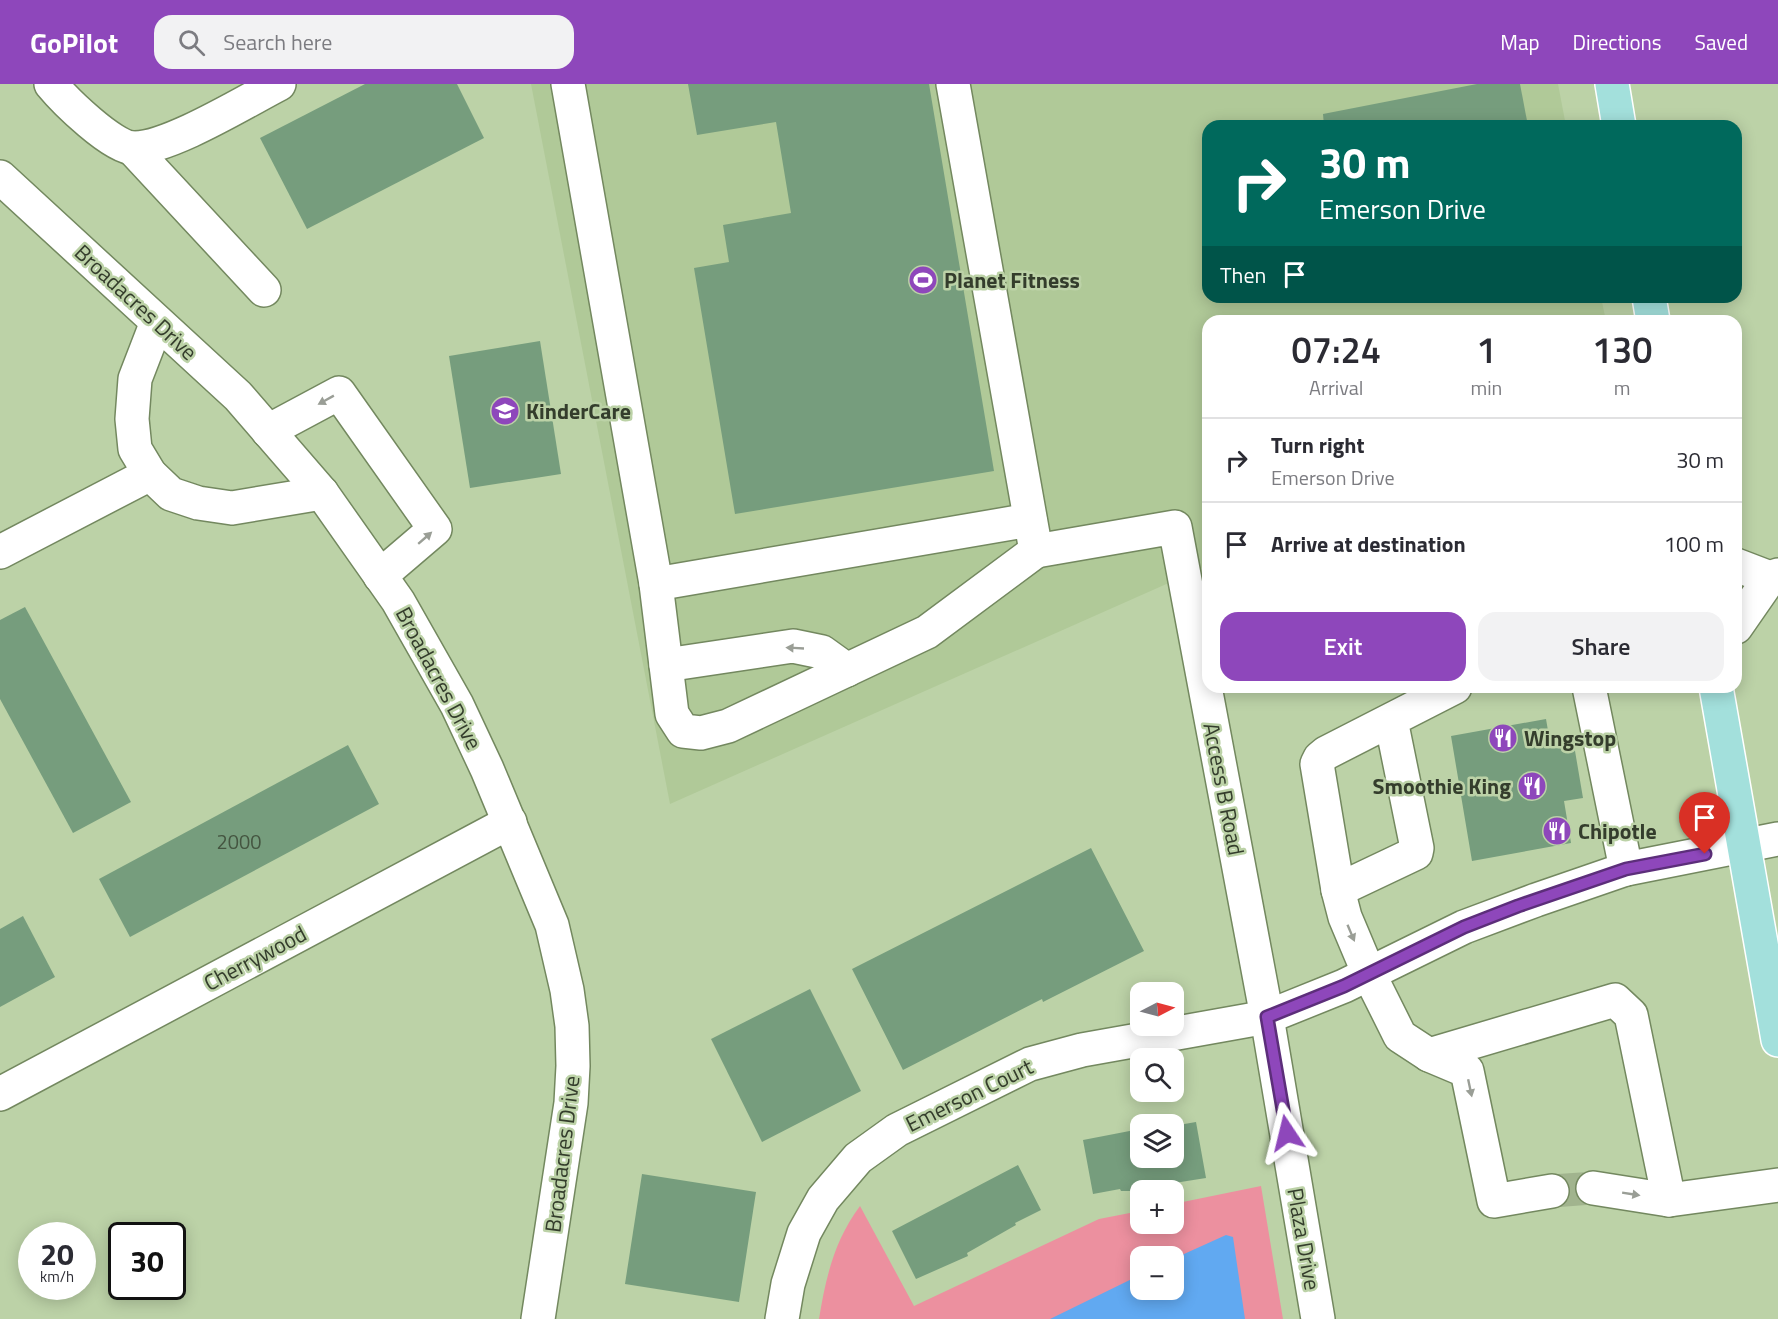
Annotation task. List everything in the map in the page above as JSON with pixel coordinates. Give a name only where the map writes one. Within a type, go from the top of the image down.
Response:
[{"type":"main road","points":[[1612,84],[1618,120]]},
{"type":"main road","points":[[1717,693],[1778,1040]]},
{"type":"street","points":[[51,84],[106,137],[132,148],[264,290]]},
{"type":"street","points":[[132,148],[166,142],[279,84]]},
{"type":"street","points":[[568,84],[656,584],[672,714],[683,731],[700,733],[728,726],[927,632],[1033,536]]},
{"type":"street","points":[[953,84],[1033,536]]},
{"type":"street","name":"Broadacres Drive","points":[[0,177],[238,396],[322,493],[398,601],[457,705],[510,822],[552,925],[567,990],[572,1026],[571,1103],[538,1319]]},
{"type":"street","points":[[157,322],[135,379],[132,419],[135,449],[150,474],[171,494],[198,503],[232,508],[322,493]]},
{"type":"street","points":[[268,431],[339,393],[435,529],[380,576]]},
{"type":"street","points":[[3,543],[150,474]]},
{"type":"street","name":"Access B Road","points":[[1033,536],[1175,527],[1202,672]]},
{"type":"street","points":[[656,584],[1033,536]]},
{"type":"street","points":[[1742,567],[1774,576],[1742,619]]},
{"type":"street","points":[[666,664],[793,646],[822,652],[847,670]]},
{"type":"street","name":"Access B Road","points":[[1206,693],[1267,1017]]},
{"type":"street","points":[[1443,693],[1320,758],[1317,764],[1338,890],[1345,917],[1369,974],[1400,1036],[1429,1055],[1467,1071],[1494,1201],[1552,1191]]},
{"type":"street","points":[[1591,693],[1626,869]]},
{"type":"street","points":[[1338,890],[1416,853],[1418,848],[1391,720]]},
{"type":"street","name":"Cherrywood","points":[[0,1094],[510,822]]},
{"type":"street","name":"Emerson Court","points":[[782,1319],[796,1252],[811,1218],[837,1179],[875,1144],[908,1124],[1043,1060],[1082,1050],[1267,1017],[1369,974],[1464,927],[1626,869],[1778,839]]},
{"type":"street","points":[[1429,1055],[1615,1000],[1631,1015],[1670,1200]]},
{"type":"street","name":"Plaza Drive","points":[[1267,1017],[1318,1319]]},
{"type":"street","points":[[1593,1188],[1670,1200],[1778,1185]]},
{"type":"shaded area","points":[[531,84],[1558,84],[1565,120],[1202,120],[1202,303],[1602,303],[1605,315],[1202,315],[1202,568],[670,804]]},
{"type":"shaded area","points":[[1261,1186],[1283,1319],[819,1319],[837,1246],[860,1206],[914,1306],[1099,1219],[1130,1213],[1130,1234],[1184,1234],[1184,1202]]},
{"type":"water","points":[[1226,1235],[1233,1237],[1245,1319],[1050,1319],[1130,1280],[1130,1300],[1184,1300],[1184,1254]]},
{"type":"building","points":[[365,84],[457,84],[484,138],[307,229],[260,138]]},
{"type":"building","points":[[688,84],[929,84],[994,471],[735,514],[694,268],[729,262],[723,225],[791,213],[776,122],[697,135]]},
{"type":"building","points":[[1477,84],[1520,84],[1527,120],[1324,120],[1323,114]]},
{"type":"building","points":[[540,341],[561,474],[470,488],[449,356]]},
{"type":"building","points":[[25,607],[131,802],[73,833],[0,699],[0,620]]},
{"type":"building","points":[[1546,719],[1551,748],[1574,745],[1583,798],[1564,801],[1571,843],[1472,861],[1451,736]]},
{"type":"building","points":[[348,745],[379,804],[130,937],[99,879]]},
{"type":"building","points":[[1091,848],[1144,951],[1043,1002],[1042,999],[903,1070],[852,969]]},
{"type":"building","points":[[23,916],[55,977],[0,1007],[0,929]]},
{"type":"building","points":[[810,989],[861,1091],[762,1142],[711,1039]]},
{"type":"building","points":[[1196,1122],[1206,1178],[1184,1181],[1130,1180],[1130,1191],[1120,1189],[1093,1194],[1083,1140],[1130,1131],[1130,1168],[1184,1168],[1184,1124]]},
{"type":"building","points":[[1018,1165],[1041,1210],[1015,1223],[1016,1225],[967,1253],[968,1256],[916,1279],[892,1231]]},
{"type":"building","points":[[642,1174],[756,1192],[739,1302],[625,1284]]},
{"type":"tunnel","points":[[1552,1191],[1593,1188]]},
{"type":"place","name":"Planet Fitness","points":[[923,280]]},
{"type":"place","name":"KinderCare","points":[[505,411]]},
{"type":"place","name":"Wingstop","points":[[1503,738]]},
{"type":"place","name":"Smoothie King","points":[[1532,786]]},
{"type":"place","name":"Chipotle","points":[[1557,831]]},
{"type":"route","points":[[1287,1133],[1267,1017],[1344,986],[1464,927],[1518,906],[1626,869],[1705,854]]}]
